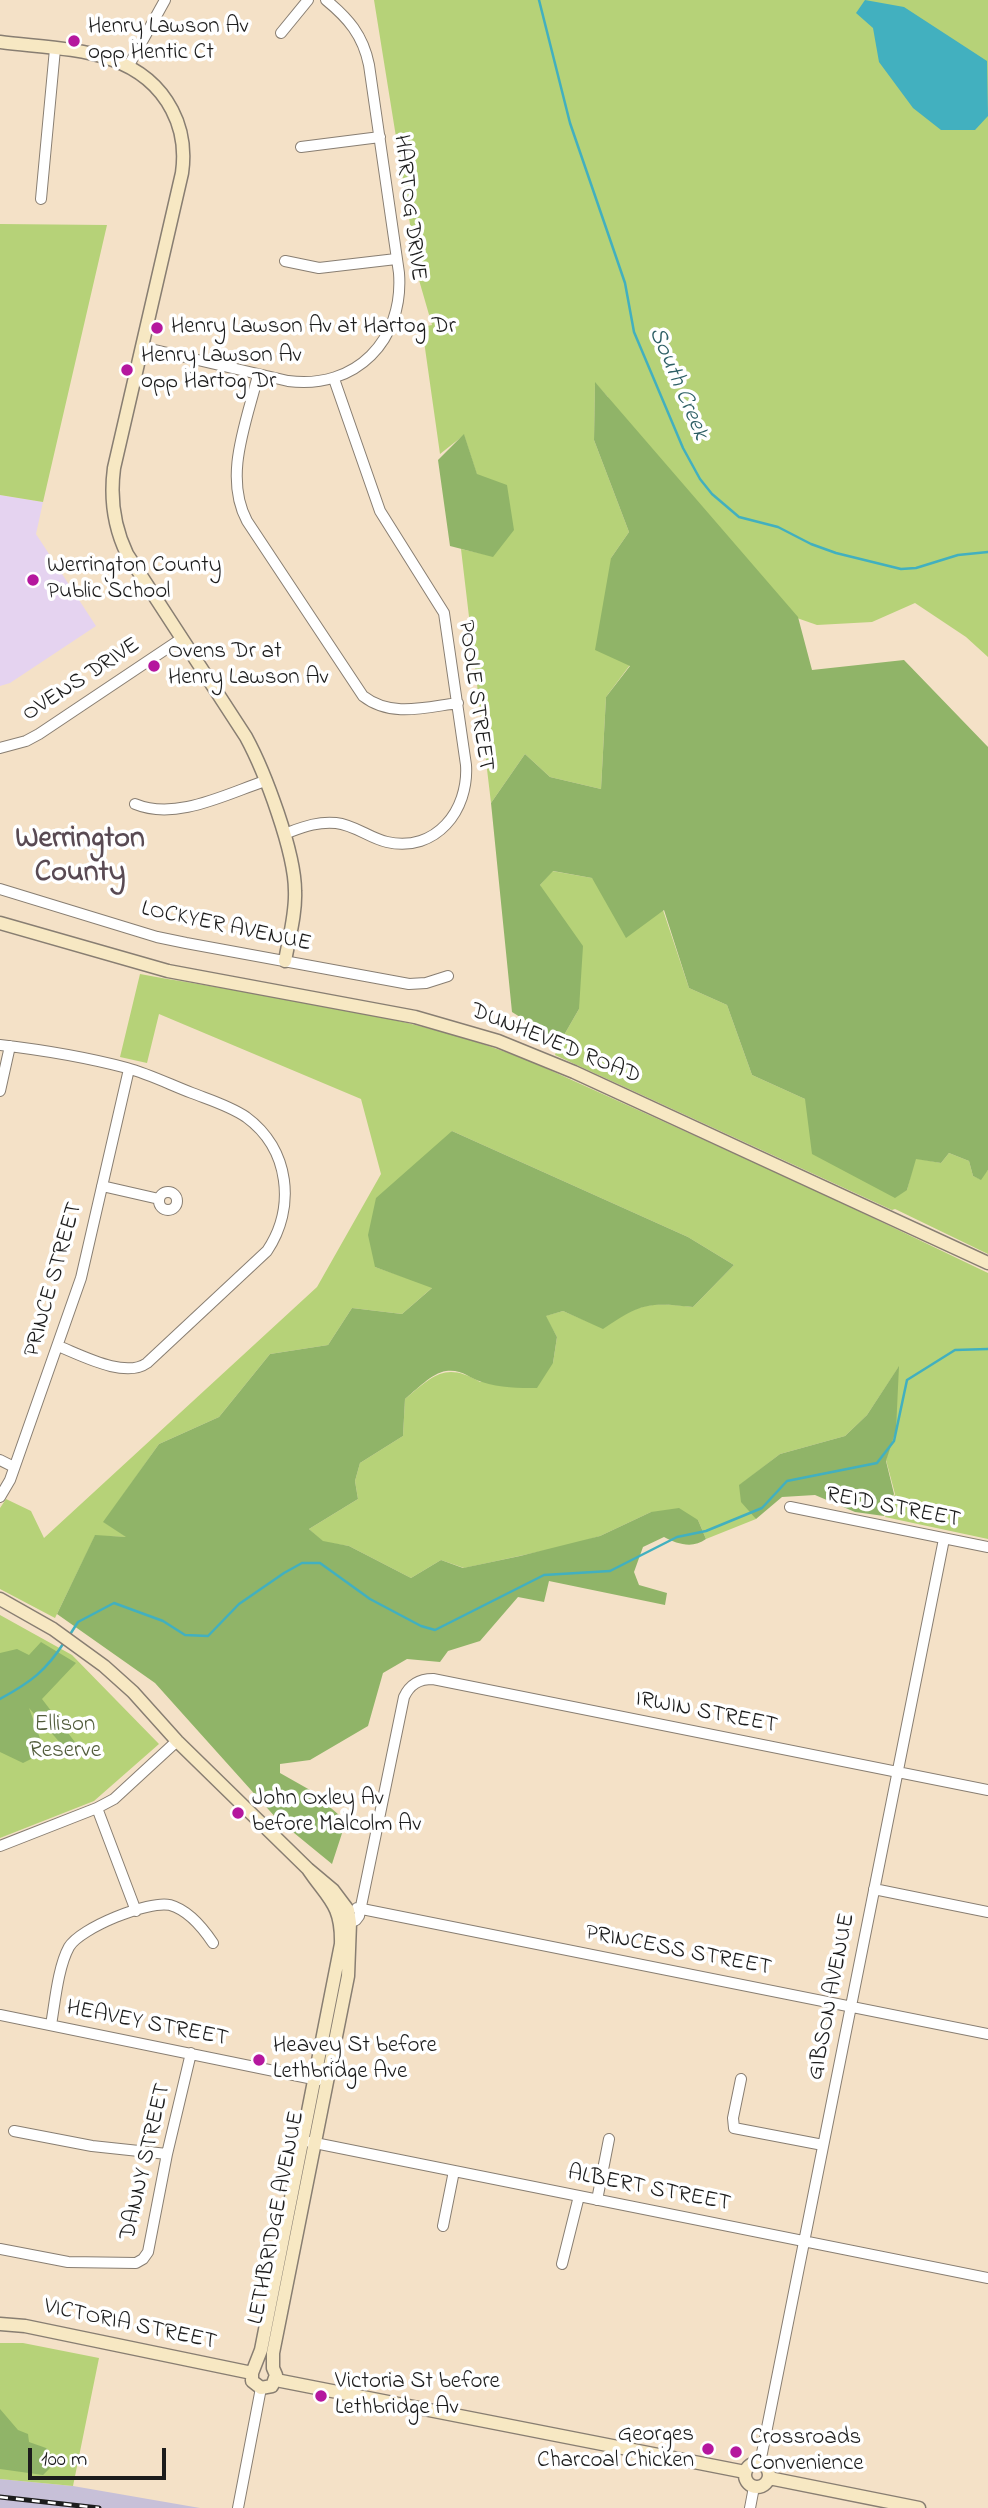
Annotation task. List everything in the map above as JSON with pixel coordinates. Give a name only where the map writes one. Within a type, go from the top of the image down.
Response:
[{"type":"street","points":[[129,65],[165,0]]},
{"type":"street","points":[[281,33],[308,0]]},
{"type":"street","name":"HARTOG DRIVE","points":[[142,347],[298,383],[334,379],[365,361],[390,331],[399,296],[396,259],[380,137],[364,45],[351,23],[326,0]]},
{"type":"street","points":[[0,42],[98,54],[129,65],[150,81],[167,102],[178,126],[183,150],[182,173],[114,468],[114,512],[127,554],[246,737],[265,780],[293,864],[295,892],[285,961]]},
{"type":"street","points":[[41,199],[55,49]]},
{"type":"street","points":[[301,146],[380,137]]},
{"type":"street","points":[[285,261],[319,268],[396,259]]},
{"type":"street","points":[[258,375],[236,478],[239,503],[247,521],[363,696],[382,707],[397,710],[458,704]]},
{"type":"street","name":"POOLE STREET","points":[[284,834],[313,824],[335,823],[352,827],[380,840],[401,844],[424,839],[440,830],[460,807],[467,787],[444,613],[380,511],[334,379]]},
{"type":"street","name":"OVENS DRIVE","points":[[0,748],[26,741],[39,734],[181,639]]},
{"type":"street","points":[[135,804],[155,810],[189,806],[265,780]]},
{"type":"street","name":"LOCKYER AVENUE","points":[[0,889],[158,937],[409,984],[426,983],[448,976]]},
{"type":"street","name":"DUNHEVED ROAD","points":[[0,923],[168,971],[415,1017],[489,1037],[574,1072],[988,1263]]},
{"type":"street","points":[[0,1091],[5,1046],[50,1051],[129,1069],[229,1107],[255,1125],[270,1142],[281,1168],[286,1198],[275,1239],[262,1257],[141,1367],[128,1370],[58,1346]]},
{"type":"street","name":"PRINCE STREET","points":[[0,1497],[14,1467],[81,1278],[129,1069]]},
{"type":"street","points":[[102,1186],[159,1199]]},
{"type":"street","points":[[0,1460],[14,1467]]},
{"type":"street","name":"REID STREET","points":[[790,1507],[988,1547]]},
{"type":"street","name":"GIBSON AVENUE","points":[[760,2463],[944,1539]]},
{"type":"street","points":[[0,1599],[82,1648],[133,1692],[177,1741],[333,1890],[345,1918]]},
{"type":"street","name":"IRWIN STREET","points":[[361,1908],[404,1697],[417,1681],[433,1679],[988,1790]]},
{"type":"street","points":[[0,1846],[97,1808],[120,1795],[177,1741]]},
{"type":"street","points":[[97,1808],[136,1911]]},
{"type":"street","points":[[874,1889],[988,1912]]},
{"type":"street","points":[[51,2025],[64,1960],[72,1942],[88,1929],[156,1904],[174,1906],[199,1924],[213,1943]]},
{"type":"street","name":"PRINCESS STREET","points":[[345,1918],[354,1907],[361,1908],[988,2034]]},
{"type":"street","name":"LETHBRIDGE AVENUE","points":[[254,2370],[261,2350],[321,2080],[348,1976],[345,1918]]},
{"type":"street","name":"HEAVEY STREET","points":[[0,2015],[321,2080]]},
{"type":"street","name":"DANNY STREET","points":[[0,2249],[68,2262],[136,2263],[143,2259],[148,2252],[167,2154],[191,2053]]},
{"type":"street","points":[[741,2079],[733,2118],[734,2128],[823,2145]]},
{"type":"street","points":[[14,2132],[92,2146],[167,2154]]},
{"type":"street","points":[[597,2200],[610,2139]]},
{"type":"street","name":"LETHBRIDGE AVENUE","points":[[275,2374],[273,2353],[308,2142]]},
{"type":"street","name":"ALBERT STREET","points":[[308,2142],[988,2278]]},
{"type":"street","points":[[443,2226],[454,2171]]},
{"type":"street","points":[[562,2264],[579,2196]]},
{"type":"street","name":"VICTORIA STREET","points":[[0,2324],[25,2326],[254,2370]]},
{"type":"street","points":[[261,2389],[252,2381],[254,2370],[266,2364],[275,2374],[745,2472]]},
{"type":"street","points":[[261,2389],[272,2386],[275,2374]]},
{"type":"street","points":[[238,2508],[261,2389]]},
{"type":"street","points":[[760,2463],[766,2467],[769,2478],[762,2487],[754,2487],[745,2480],[745,2472],[752,2464],[760,2463]]},
{"type":"street","points":[[769,2478],[919,2508]]},
{"type":"street","points":[[750,2508],[754,2487]]},
{"type":"shaded area","name":"Werrington County Public School","points":[[0,495],[43,502],[36,534],[96,626],[10,683],[0,686]]},
{"type":"shaded area","points":[[0,2479],[73,2486],[200,2508],[0,2508]]},
{"type":"green space","points":[[374,0],[988,0],[988,657],[966,637],[915,603],[872,622],[817,625],[754,603],[625,480],[608,397],[595,383],[594,440],[629,532],[611,558],[630,665],[606,697],[601,789],[550,777],[525,754],[491,803],[461,549],[493,556],[477,475],[464,435],[440,454],[422,327],[432,325],[419,280]]},
{"type":"green space","points":[[0,224],[107,225],[43,502],[0,495]]},
{"type":"green space","points":[[595,382],[798,617],[812,670],[904,660],[988,747],[988,1170],[981,1180],[973,1176],[969,1161],[949,1153],[941,1163],[916,1159],[907,1190],[895,1198],[812,1154],[805,1099],[752,1075],[727,1005],[689,988],[664,910],[626,938],[592,878],[553,871],[540,885],[583,946],[579,1009],[560,1042],[512,1012],[491,803],[525,754],[550,777],[601,789],[606,697],[630,666],[595,650],[611,558],[629,532],[594,440]]},
{"type":"green space","points":[[464,434],[477,474],[507,485],[514,530],[493,557],[450,546],[438,460]]},
{"type":"green space","points":[[552,871],[592,878],[663,910],[689,988],[727,1005],[752,1075],[805,1099],[907,1190],[915,1158],[941,1163],[949,1153],[969,1161],[973,1176],[980,1179],[988,1170],[988,1254],[555,1055],[579,1009],[540,885]]},
{"type":"green space","points":[[140,974],[339,1008],[485,1045],[532,1062],[817,1191],[988,1273],[988,1539],[885,1517],[895,1494],[886,1460],[895,1427],[898,1368],[867,1415],[845,1436],[780,1454],[740,1485],[756,1519],[706,1539],[698,1520],[651,1512],[600,1536],[570,1545],[464,1568],[441,1560],[411,1578],[349,1546],[323,1542],[309,1529],[358,1499],[355,1481],[360,1463],[403,1436],[405,1399],[432,1378],[448,1372],[468,1376],[480,1382],[553,1363],[557,1337],[545,1316],[563,1311],[603,1328],[627,1313],[645,1306],[693,1307],[734,1265],[688,1237],[452,1131],[375,1267],[433,1287],[402,1314],[352,1308],[328,1345],[270,1354],[219,1417],[159,1444],[104,1522],[127,1537],[95,1536],[55,1618],[0,1589],[0,1508],[6,1499],[31,1511],[44,1538],[317,1287],[381,1174],[361,1099],[159,1014],[147,1063],[120,1057]]},
{"type":"green space","points":[[452,1131],[688,1237],[734,1265],[693,1307],[645,1306],[603,1329],[563,1311],[546,1316],[557,1337],[553,1363],[537,1388],[496,1385],[457,1371],[435,1375],[405,1399],[403,1436],[360,1463],[355,1481],[358,1499],[309,1529],[323,1541],[349,1546],[411,1578],[441,1560],[463,1568],[520,1556],[600,1536],[651,1512],[679,1508],[698,1520],[706,1539],[696,1544],[685,1544],[664,1537],[643,1547],[634,1572],[639,1585],[667,1593],[665,1605],[549,1581],[544,1602],[518,1597],[480,1641],[448,1651],[440,1662],[407,1659],[383,1673],[368,1726],[310,1760],[280,1764],[280,1773],[310,1790],[346,1821],[332,1864],[277,1819],[155,1683],[57,1614],[95,1535],[126,1537],[103,1522],[159,1444],[219,1417],[270,1354],[328,1345],[352,1308],[402,1314],[432,1288],[375,1267],[368,1235],[376,1198]]},
{"type":"green space","points":[[899,1366],[896,1430],[886,1461],[894,1494],[884,1516],[855,1512],[815,1495],[782,1497],[756,1519],[741,1502],[739,1485],[780,1454],[845,1436],[867,1415]]},
{"type":"green space","name":"Ellison Reserve","points":[[0,1615],[72,1655],[159,1744],[94,1801],[0,1838]]},
{"type":"green space","points":[[41,1642],[76,1663],[42,1699],[81,1750],[64,1747],[29,1708],[45,1752],[23,1763],[0,1752],[0,1653],[17,1649],[29,1655]]},
{"type":"green space","points":[[0,2343],[23,2343],[99,2358],[73,2486],[0,2479]]},
{"type":"green space","points":[[0,2409],[18,2430],[28,2434],[29,2442],[46,2448],[53,2456],[50,2468],[43,2475],[0,2469]]},
{"type":"water","points":[[865,0],[904,7],[987,61],[988,116],[975,130],[941,130],[913,108],[879,62],[873,28],[856,13]]},
{"type":"waterway","name":"South Creek","points":[[539,0],[570,123],[625,283],[634,332],[683,448],[700,479],[712,494],[739,517],[778,527],[836,553],[901,569],[916,568],[958,555],[988,552]]},
{"type":"waterway","points":[[69,1636],[78,1622],[114,1603],[163,1621],[185,1635],[208,1636],[239,1604],[302,1563],[320,1563],[370,1599],[421,1626],[435,1630],[544,1575],[610,1571],[677,1537],[706,1531],[762,1508],[787,1481],[877,1463],[894,1441],[907,1380],[955,1350],[988,1349]]},
{"type":"waterway","points":[[0,1699],[37,1675],[65,1641]]},
{"type":"railway","points":[[0,2497],[99,2508]]},
{"type":"place","name":"Henry Lawson Av opp Hentic Ct","points":[[74,41]]},
{"type":"place","name":"Henry Lawson Av at Hartog Dr","points":[[157,328]]},
{"type":"place","name":"Henry Lawson Av opp Hartog Dr","points":[[127,370]]},
{"type":"place","name":"Werrington County Public School","points":[[33,580]]},
{"type":"place","name":"Ovens Dr at Henry Lawson Av","points":[[154,666]]},
{"type":"place","name":"John Oxley Av before Malcolm Av","points":[[238,1813]]},
{"type":"place","name":"Heavey St before Lethbridge Ave","points":[[259,2060]]},
{"type":"place","name":"Victoria St before Lethbridge Av","points":[[321,2396]]},
{"type":"place","name":"Georges Charcoal Chicken","points":[[708,2449]]},
{"type":"place","name":"Crossroads Convenience","points":[[736,2452]]},
{"type":"district","name":"Werrington County","points":[[80,858]]}]
